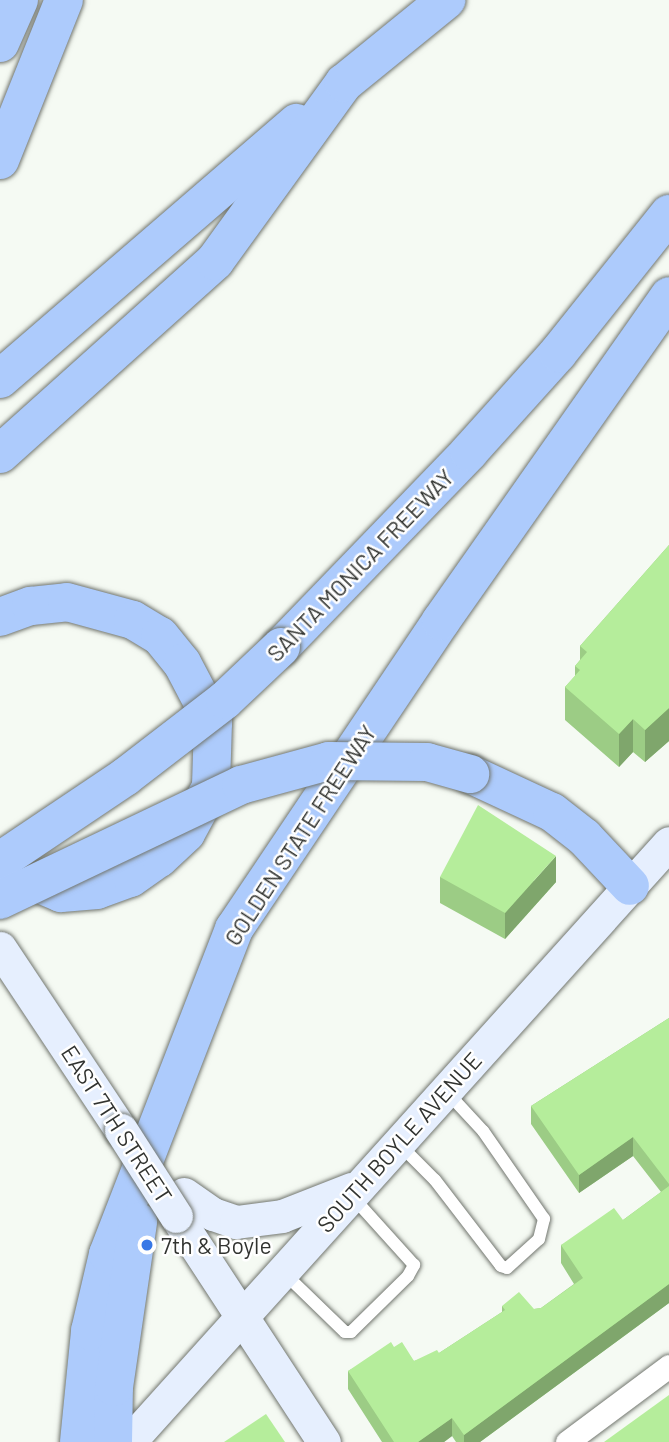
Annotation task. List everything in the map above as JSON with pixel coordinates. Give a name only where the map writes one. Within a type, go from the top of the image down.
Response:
[{"type":"highway","points":[[0,43],[19,0]]},
{"type":"highway","points":[[0,160],[65,0]]},
{"type":"highway","points":[[0,379],[344,83],[446,0]]},
{"type":"highway","points":[[0,454],[215,261],[344,83]]},
{"type":"highway","name":"SANTA MONICA FREEWAY","points":[[6,876],[125,777],[225,700],[281,647],[469,452],[558,353],[669,215]]},
{"type":"highway","name":"GOLDEN STATE FREEWAY","points":[[79,1442],[97,1296],[133,1143],[234,929],[441,621],[669,296]]},
{"type":"highway","points":[[0,617],[31,606],[67,602],[133,620],[160,636],[182,663],[213,722],[211,787],[186,833],[159,858],[130,878],[97,890],[61,893],[6,876]]},
{"type":"highway","points":[[6,876],[241,785],[329,761],[427,762],[470,774],[552,812],[584,837],[630,886]]},
{"type":"highway","points":[[128,1437],[114,1387],[133,1143]]},
{"type":"main road","name":"SOUTH BOYLE AVENUE","points":[[128,1437],[669,843]]},
{"type":"main road","name":"EAST 7TH STREET","points":[[0,948],[133,1143],[180,1205],[240,1317],[324,1442]]},
{"type":"main road","points":[[180,1205],[236,1222],[256,1221],[282,1216],[355,1190]]},
{"type":"street","points":[[566,1442],[669,1366]]},
{"type":"lane","points":[[398,1143],[435,1180],[501,1265],[507,1268],[539,1239],[544,1219],[482,1131],[445,1090]]},
{"type":"lane","points":[[282,1271],[345,1332],[351,1332],[408,1276],[414,1265],[355,1190]]},
{"type":"building","points":[[669,545],[669,708],[645,730],[633,719],[619,734],[565,687],[580,670],[575,666],[587,652],[580,646]]},
{"type":"building","points":[[478,805],[556,856],[505,913],[440,877]]},
{"type":"building","points":[[669,1018],[669,1184],[633,1137],[579,1175],[531,1106]]},
{"type":"building","points":[[669,1186],[669,1284],[464,1435],[452,1418],[418,1442],[394,1442],[348,1371],[391,1342],[394,1347],[402,1342],[414,1361],[437,1350],[439,1353],[505,1310],[502,1306],[519,1292],[534,1309],[541,1308],[583,1278],[561,1245],[614,1208],[623,1220]]},
{"type":"building","points":[[669,1395],[669,1442],[604,1442]]},
{"type":"building","points":[[266,1414],[285,1442],[224,1442]]},
{"type":"place","name":"7th & Boyle","points":[[147,1245]]}]
